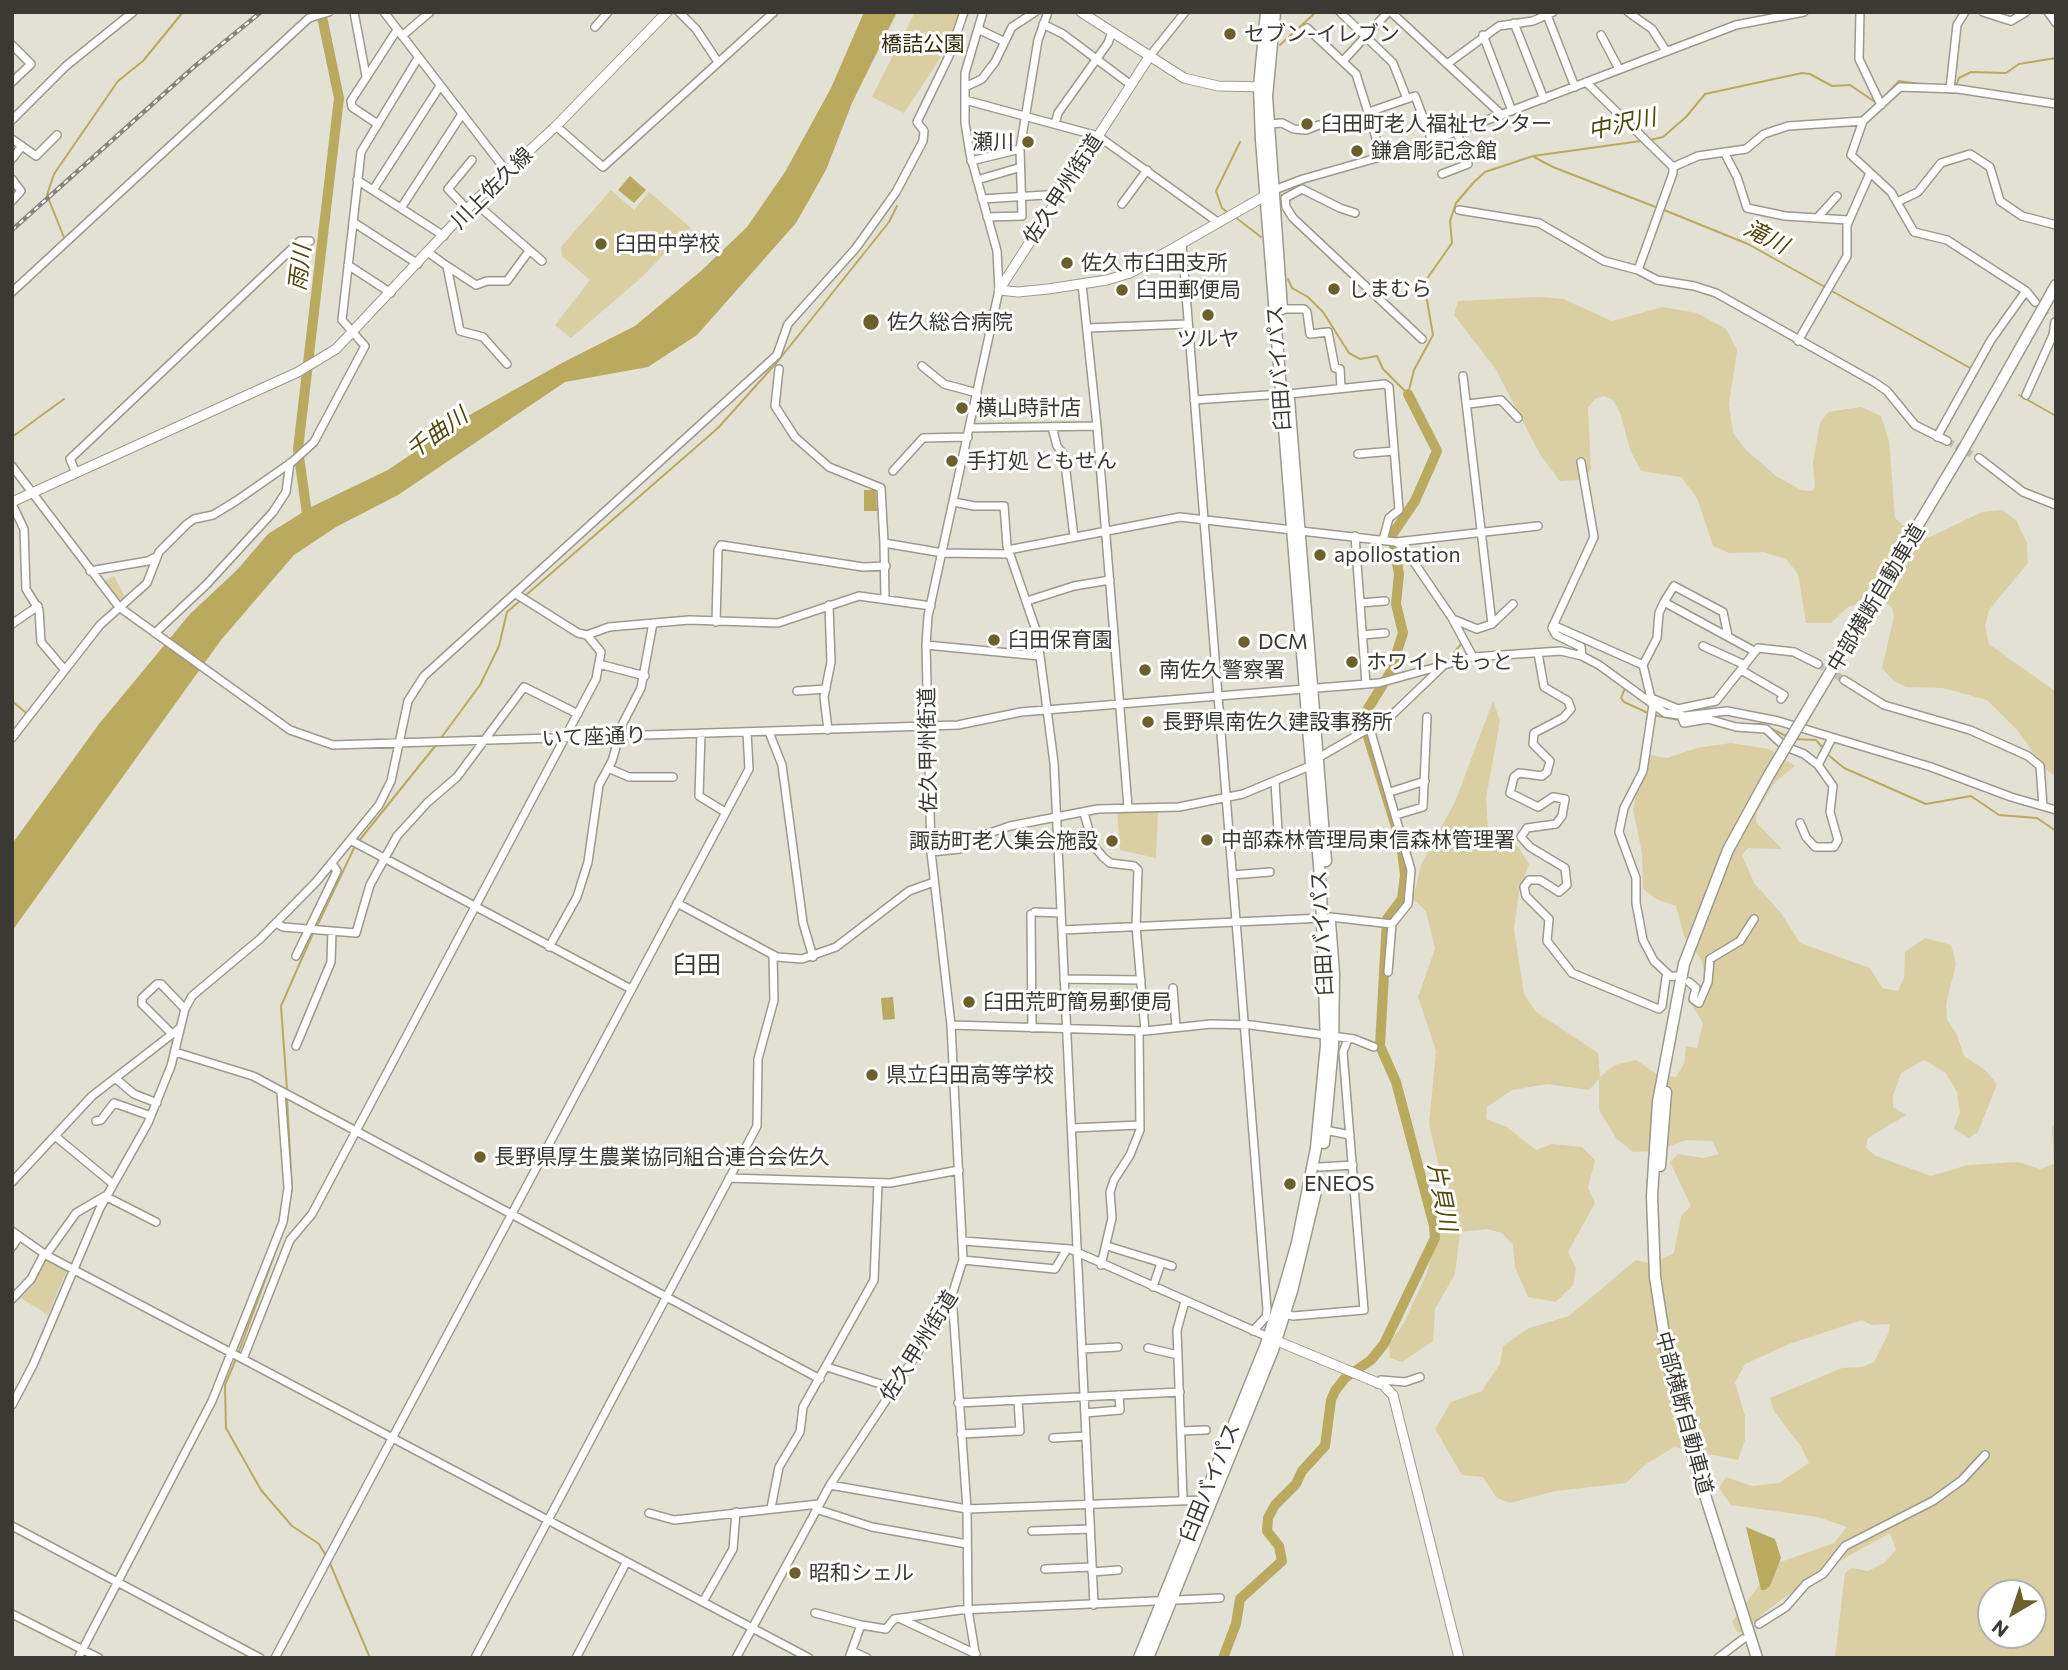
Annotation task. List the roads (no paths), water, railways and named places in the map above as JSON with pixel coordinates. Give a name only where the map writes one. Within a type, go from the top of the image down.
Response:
[{"type":"highway","name":"臼田バイパス","points":[[1148,1658],[1203,1500],[1272,1338],[1285,1314],[1304,1245],[1325,1130],[1330,1036],[1326,918],[1270,193],[1263,87],[1266,12]]},
{"type":"highway","name":"臼田バイパス","points":[[1275,12],[1263,87],[1282,309],[1285,394]]},
{"type":"highway","name":"中部横断自動車道","points":[[1757,1658],[1681,1417],[1665,1346],[1655,1278],[1652,1196],[1658,1102],[1678,990],[1702,914],[1728,850],[1769,775],[1937,494],[2056,285]]},
{"type":"highway","name":"中部横断自動車道","points":[[1702,914],[1678,1016],[1665,1102],[1659,1196],[1661,1277],[1667,1324],[1687,1415],[1764,1658]]},
{"type":"highway","name":"臼田バイパス","points":[[1139,1658],[1167,1601],[1272,1338],[1306,1202],[1316,1148],[1330,1036]]},
{"type":"main road","name":"川上佐久線","points":[[12,503],[316,362],[354,332],[471,206],[555,127],[667,12]]},
{"type":"main road","points":[[1081,12],[1149,57],[1199,83],[1263,87]]},
{"type":"main road","name":"佐久甲州街道","points":[[999,290],[1149,57]]},
{"type":"main road","points":[[999,290],[1018,292],[1082,284],[1130,273],[1270,193]]},
{"type":"main road","points":[[1272,1338],[1378,1384],[1390,1392],[1396,1404],[1459,1658]]},
{"type":"street","points":[[12,120],[66,66],[133,12]]},
{"type":"street","points":[[12,292],[309,16],[329,12]]},
{"type":"street","points":[[354,12],[366,77]]},
{"type":"street","points":[[384,12],[507,172]]},
{"type":"street","points":[[376,123],[352,107],[351,101],[400,33],[430,12]]},
{"type":"street","points":[[595,27],[608,12]]},
{"type":"street","points":[[679,12],[696,29],[718,62]]},
{"type":"street","points":[[555,127],[603,167],[774,12]]},
{"type":"street","points":[[12,1405],[14,1395],[106,1196],[151,1116],[175,1052],[185,1009],[200,987],[276,923],[356,843],[387,791],[408,701],[420,681],[522,597],[777,355],[788,324],[856,248],[896,192],[923,141],[924,131],[917,122],[949,56],[964,12]]},
{"type":"street","points":[[982,12],[967,62],[966,139],[996,251],[999,290]]},
{"type":"street","points":[[965,87],[982,79],[995,62],[1016,23],[1035,12]]},
{"type":"street","points":[[987,218],[1022,216],[1018,168],[1020,149],[1043,24],[1048,12]]},
{"type":"street","name":"佐久甲州街道","points":[[1149,57],[1185,12]]},
{"type":"street","points":[[1340,12],[1393,63],[1407,99]]},
{"type":"street","points":[[1343,61],[1390,12],[1502,115]]},
{"type":"street","points":[[1628,12],[1652,29],[1665,51]]},
{"type":"street","points":[[1270,193],[1303,179],[1457,132],[1736,25],[1783,13],[1804,12]]},
{"type":"street","points":[[1860,12],[1858,53],[1880,102]]},
{"type":"street","points":[[1950,87],[1957,25],[1965,12]]},
{"type":"street","points":[[1983,12],[2011,22],[2026,12]]},
{"type":"street","points":[[2048,12],[2056,23]]},
{"type":"street","points":[[1447,64],[1483,35],[1499,26],[1550,14],[1575,87]]},
{"type":"street","points":[[1514,23],[1544,99]]},
{"type":"street","points":[[1043,24],[1063,34],[1131,85]]},
{"type":"street","points":[[1307,28],[1343,61],[1362,84],[1382,157]]},
{"type":"street","points":[[978,29],[1005,42]]},
{"type":"street","points":[[1055,124],[1058,113],[1112,32]]},
{"type":"street","points":[[1483,35],[1512,111]]},
{"type":"street","points":[[1601,35],[1619,69]]},
{"type":"street","points":[[12,45],[31,64],[12,82]]},
{"type":"street","points":[[949,56],[967,62]]},
{"type":"street","points":[[90,571],[148,561],[157,556],[194,519],[219,512],[307,449],[364,350],[363,341],[342,320],[363,144],[418,58]]},
{"type":"street","points":[[1586,82],[1672,167],[1673,173],[1638,270]]},
{"type":"street","points":[[373,190],[440,86]]},
{"type":"street","points":[[2035,302],[2026,291],[1947,240],[1914,232],[1886,186],[1851,155],[1863,121],[1880,102],[1900,88],[1950,87],[2056,104]]},
{"type":"street","points":[[1369,111],[1415,96],[1432,141]]},
{"type":"street","points":[[965,100],[1098,136],[1219,223]]},
{"type":"street","points":[[401,208],[462,114]]},
{"type":"street","points":[[1672,167],[1698,156],[1746,149],[1764,134],[1788,126],[1863,121]]},
{"type":"street","points":[[1268,124],[1282,123],[1294,129],[1306,130],[1319,125]]},
{"type":"street","points":[[1442,174],[1468,164],[1457,132]]},
{"type":"street","points":[[12,139],[36,156],[57,135]]},
{"type":"street","points":[[12,159],[22,146]]},
{"type":"street","points":[[971,161],[1020,149]]},
{"type":"street","points":[[1724,152],[1737,177],[1747,208],[1848,220]]},
{"type":"street","points":[[1897,202],[1918,192],[1941,163],[1970,154],[1990,167],[2000,201],[2022,216],[2056,225]]},
{"type":"street","points":[[472,160],[449,189],[542,261]]},
{"type":"street","points":[[977,180],[1018,168]]},
{"type":"street","points":[[1122,204],[1147,170]]},
{"type":"street","points":[[1798,341],[1847,256],[1848,220],[1870,173]]},
{"type":"street","points":[[12,179],[21,191],[12,201]]},
{"type":"street","points":[[358,180],[444,236]]},
{"type":"street","points":[[1355,213],[1307,190],[1297,190],[1285,198],[1286,207],[1293,218],[1422,339]]},
{"type":"street","points":[[982,199],[1060,194]]},
{"type":"street","points":[[1817,218],[1837,196]]},
{"type":"street","points":[[1459,210],[1539,223],[1592,256],[1638,270],[1657,280],[1694,286],[1716,293],[1886,391],[1905,416],[1947,442]]},
{"type":"street","points":[[353,222],[418,264]]},
{"type":"street","points":[[76,473],[70,459],[300,241],[310,241]]},
{"type":"street","points":[[1182,244],[1267,1308],[1266,1317],[1254,1331]]},
{"type":"street","points":[[429,253],[476,285],[487,281],[507,281],[529,251]]},
{"type":"street","points":[[348,265],[391,293]]},
{"type":"street","points":[[447,266],[460,331],[483,337],[507,364]]},
{"type":"street","points":[[1082,284],[1097,426],[1128,807]]},
{"type":"street","name":"佐久甲州街道","points":[[736,1658],[830,1485],[949,1305],[963,1259],[951,1025],[931,852],[926,645],[931,606],[999,290]]},
{"type":"street","points":[[1937,437],[1991,340],[2026,291]]},
{"type":"street","points":[[1282,309],[1304,309],[1307,312],[1310,334],[1328,332],[1335,368],[1340,369],[1341,388]]},
{"type":"street","points":[[2026,395],[2053,335],[2055,322],[2048,316]]},
{"type":"street","points":[[1088,328],[1187,324]]},
{"type":"street","points":[[922,366],[944,384],[977,393]]},
{"type":"street","points":[[779,369],[775,406],[794,437],[829,467],[881,488],[886,566],[885,599]]},
{"type":"street","points":[[1463,376],[1492,624]]},
{"type":"street","points":[[1194,400],[1388,386],[1399,510],[1389,518],[1391,542]]},
{"type":"street","points":[[1468,404],[1501,400],[1518,418]]},
{"type":"street","points":[[970,428],[1097,426]]},
{"type":"street","points":[[1052,427],[1057,446],[1064,455],[1074,537]]},
{"type":"street","points":[[893,471],[923,438],[968,437]]},
{"type":"street","points":[[1359,454],[1394,451]]},
{"type":"street","points":[[1979,458],[2023,492],[2056,505]]},
{"type":"street","points":[[12,466],[119,607],[158,634],[273,512],[286,492],[291,462]]},
{"type":"street","points":[[1581,462],[1594,537],[1553,625],[1556,635],[1581,647],[1582,656],[1651,707],[1681,719],[1708,719],[1736,727],[1760,727],[1770,731],[1784,746],[1804,754],[1818,765],[1833,786],[1829,812],[1838,840],[1834,846],[1815,847],[1806,837],[1800,823]]},
{"type":"street","points":[[954,502],[974,506],[1004,506],[1009,552],[1027,601],[1040,656],[1054,762],[1094,1605]]},
{"type":"street","points":[[12,503],[15,517],[24,529],[26,589],[38,606],[41,642],[64,669]]},
{"type":"street","points":[[884,543],[943,552],[1009,552],[1105,530],[1180,517],[1391,542],[1538,526]]},
{"type":"street","points":[[1355,536],[1366,684]]},
{"type":"street","points":[[1391,542],[1407,552],[1452,618],[1473,657]]},
{"type":"street","points":[[716,622],[718,550],[721,545],[863,567],[886,566]]},
{"type":"street","points":[[12,738],[64,669],[119,607],[147,583],[157,556]]},
{"type":"street","points":[[1027,601],[1074,586],[1110,580]]},
{"type":"street","points":[[1538,653],[1544,687],[1568,701],[1571,709],[1566,716],[1534,733],[1533,744],[1550,761],[1547,772],[1542,776],[1519,773],[1514,777],[1510,793],[1538,807],[1553,797],[1565,799],[1562,816],[1556,824],[1527,828],[1521,837],[1530,847],[1565,868],[1567,885],[1559,891],[1540,880],[1529,880],[1524,887],[1526,895],[1549,919],[1547,941],[1572,973],[1658,1009],[1662,1006],[1672,976],[1654,961],[1643,940],[1636,903],[1636,878],[1619,832],[1624,808],[1643,771],[1651,707],[1643,665],[1657,638],[1659,613],[1674,586],[1723,612],[1728,636]]},
{"type":"street","points":[[522,597],[578,633],[587,635],[609,627],[689,620],[778,623],[859,596],[931,606]]},
{"type":"street","points":[[1360,603],[1385,601]]},
{"type":"street","points":[[1664,602],[1754,651]]},
{"type":"street","points":[[1452,618],[1477,629],[1492,624],[1513,604]]},
{"type":"street","points":[[828,730],[826,690],[832,653],[829,605]]},
{"type":"street","points":[[12,624],[38,606]]},
{"type":"street","points":[[549,947],[577,897],[588,862],[599,785],[645,676],[653,623]]},
{"type":"street","points":[[1553,625],[1643,665]]},
{"type":"street","points":[[1362,635],[1385,633]]},
{"type":"street","name":"いて座通り","points":[[158,634],[268,715],[312,740],[333,745],[965,724],[1011,713],[1379,683],[1473,657],[1561,651],[1582,656]]},
{"type":"street","points":[[78,1658],[80,1649],[237,1356],[290,1240],[312,1214],[594,684],[601,652],[587,635]]},
{"type":"street","points":[[926,645],[1040,656]]},
{"type":"street","points":[[1703,646],[1784,695],[1781,699]]},
{"type":"street","points":[[1651,707],[1678,709],[1710,704],[1743,668],[1754,651],[1763,647],[1794,652],[1818,664]]},
{"type":"street","points":[[599,664],[645,676]]},
{"type":"street","points":[[931,852],[960,849],[984,835],[1010,827],[1128,807],[1174,807],[1227,797],[1275,782],[1367,731],[1410,700],[1444,665]]},
{"type":"street","points":[[1844,680],[1884,705],[1969,730],[2028,756],[2040,766],[2043,806]]},
{"type":"street","points":[[276,923],[283,927],[358,931],[370,885],[386,861],[397,836],[428,802],[457,777],[525,687],[578,714]]},
{"type":"street","points":[[797,691],[826,690]]},
{"type":"street","points":[[1681,719],[1727,711],[1779,721],[1931,766],[2056,810]]},
{"type":"street","points":[[1396,815],[1421,810],[1427,717]]},
{"type":"street","points":[[1367,731],[1390,792],[1409,859],[1412,885],[1406,908],[1392,924],[1388,972]]},
{"type":"street","points":[[275,1658],[749,769],[747,732]]},
{"type":"street","points":[[769,732],[782,765],[803,923],[813,957]]},
{"type":"street","points":[[701,733],[699,796],[725,811]]},
{"type":"street","points":[[1818,765],[1832,738]]},
{"type":"street","points":[[608,768],[629,777],[673,776]]},
{"type":"street","points":[[1390,792],[1424,781]]},
{"type":"street","points":[[1275,782],[1279,847]]},
{"type":"street","points":[[1084,813],[1091,841],[1103,857],[1110,863],[1134,866],[1138,870],[1136,926],[1142,1031],[1137,1099],[1140,1125],[1130,1155],[1114,1180],[1110,1192],[1112,1218],[1101,1265]]},
{"type":"street","points":[[356,843],[631,989]]},
{"type":"street","points":[[296,956],[313,929],[337,871],[333,864]]},
{"type":"street","points":[[1233,875],[1270,872]]},
{"type":"street","points":[[677,902],[773,955],[792,960],[813,957],[836,947],[915,887],[934,882]]},
{"type":"street","points":[[1032,1028],[1033,913],[1061,913]]},
{"type":"street","points":[[1062,930],[1326,918],[1392,924]]},
{"type":"street","points":[[1689,982],[1696,988],[1693,999],[1699,1003],[1708,982],[1710,959],[1740,942],[1754,919]]},
{"type":"street","points":[[296,1046],[331,962],[332,931]]},
{"type":"street","points":[[475,1658],[757,1126],[758,1059],[774,1000],[773,955]]},
{"type":"street","points":[[1064,979],[1140,980]]},
{"type":"street","points":[[171,1033],[142,1004],[142,999],[157,984],[161,984],[185,1009]]},
{"type":"street","points":[[1173,988],[1176,1027]]},
{"type":"street","points":[[951,1025],[1142,1031],[1244,1025],[1285,1027],[1348,1039],[1374,1047]]},
{"type":"street","points":[[12,1182],[84,1104],[180,1028]]},
{"type":"street","points":[[1285,1314],[1293,1316],[1364,1310],[1343,1052],[1348,1039]]},
{"type":"street","points":[[175,1052],[245,1072],[820,1379]]},
{"type":"street","points":[[115,1078],[134,1094],[156,1103]]},
{"type":"street","points":[[237,1356],[285,1215],[288,1188],[285,1094]]},
{"type":"street","points":[[96,1121],[101,1120],[114,1103],[151,1116]]},
{"type":"street","points":[[1072,1128],[1140,1125]]},
{"type":"street","points":[[1325,1130],[1350,1135]]},
{"type":"street","points":[[55,1136],[113,1184]]},
{"type":"street","points":[[1320,1167],[1353,1165]]},
{"type":"street","points":[[729,1178],[878,1183],[959,1170]]},
{"type":"street","points":[[771,1508],[779,1467],[800,1432],[803,1407],[874,1280],[878,1183]]},
{"type":"street","points":[[106,1196],[156,1222]]},
{"type":"street","points":[[12,1299],[31,1279],[45,1254],[76,1213],[106,1196]]},
{"type":"street","points":[[12,1231],[18,1238],[74,1270],[626,1563],[704,1600],[809,1658]]},
{"type":"street","points":[[12,1247],[18,1238]]},
{"type":"street","points":[[963,1241],[1067,1248],[1272,1338]]},
{"type":"street","points":[[1107,1246],[1172,1266]]},
{"type":"street","points":[[963,1259],[1055,1269],[1067,1248]]},
{"type":"street","points":[[1153,1287],[1161,1263]]},
{"type":"street","points":[[1183,1499],[1177,1323],[1185,1301]]},
{"type":"street","points":[[949,1305],[953,1309],[967,1509],[968,1610],[976,1656]]},
{"type":"street","points":[[1082,1349],[1118,1347]]},
{"type":"street","points":[[1148,1348],[1178,1355]]},
{"type":"street","points":[[827,1367],[893,1388]]},
{"type":"street","points":[[1378,1384],[1381,1380],[1405,1382],[1420,1377]]},
{"type":"street","points":[[958,1404],[1180,1392]]},
{"type":"street","points":[[1085,1413],[1120,1410],[1119,1395]]},
{"type":"street","points":[[961,1434],[1020,1431],[1018,1401]]},
{"type":"street","points":[[1181,1431],[1206,1430]]},
{"type":"street","points":[[1053,1438],[1086,1436]]},
{"type":"street","points":[[1759,1624],[1786,1607],[1806,1584],[1823,1574],[1845,1546],[1933,1501],[1962,1480],[1985,1455]]},
{"type":"street","points":[[830,1485],[967,1509],[1203,1500]]},
{"type":"street","points":[[649,1513],[666,1520],[771,1508],[817,1507],[872,1527],[967,1544]]},
{"type":"street","points":[[704,1600],[733,1549],[736,1512]]},
{"type":"street","points":[[12,1526],[260,1658]]},
{"type":"street","points":[[1032,1531],[1090,1529]]},
{"type":"street","points":[[576,1658],[626,1563]]},
{"type":"street","points":[[1045,1569],[1118,1570]]},
{"type":"street","points":[[815,1613],[883,1629],[894,1619],[968,1610],[1220,1598]]},
{"type":"street","points":[[12,1614],[99,1658]]},
{"type":"street","points":[[901,1619],[976,1656]]},
{"type":"street","points":[[862,1625],[850,1655],[867,1658]]},
{"type":"street","points":[[1718,1658],[1743,1639]]},
{"type":"street","points":[[1729,1649],[1732,1658]]},
{"type":"waterway","points":[[65,240],[47,195],[54,174],[118,81],[143,61],[183,12]]},
{"type":"waterway","name":"雨川","points":[[308,521],[298,449],[339,98],[321,12]]},
{"type":"waterway","points":[[1280,45],[1316,12]]},
{"type":"waterway","name":"中沢川","points":[[1956,86],[1959,78],[1971,72],[2006,73],[2019,64],[2056,58]]},
{"type":"waterway","name":"中沢川","points":[[1650,140],[1663,137],[1686,117],[1705,94],[1802,73],[1810,74],[1832,86],[1850,85],[1875,102]]},
{"type":"waterway","name":"中沢川","points":[[1883,98],[1899,81],[1919,84]]},
{"type":"waterway","name":"中沢川","points":[[1288,279],[1292,288],[1308,297],[1323,312],[1349,353],[1360,359],[1377,356],[1383,369],[1408,394],[1414,370],[1433,335],[1424,283],[1452,243],[1450,221],[1456,203],[1474,182],[1485,172],[1533,156],[1641,141]]},
{"type":"waterway","points":[[1227,212],[1222,208],[1216,191],[1240,142]]},
{"type":"waterway","name":"滝川","points":[[1534,157],[1658,208]]},
{"type":"waterway","points":[[525,596],[718,428],[778,361],[889,222],[897,206]]},
{"type":"waterway","name":"滝川","points":[[1664,210],[1748,244],[1825,287]]},
{"type":"waterway","points":[[1235,217],[1261,237]]},
{"type":"waterway","name":"滝川","points":[[1830,290],[1972,369]]},
{"type":"waterway","name":"片貝川","points":[[1223,1658],[1236,1624],[1240,1599],[1282,1561],[1279,1546],[1267,1531],[1268,1518],[1275,1505],[1296,1484],[1302,1471],[1325,1446],[1331,1400],[1335,1391],[1345,1378],[1371,1360],[1384,1344],[1435,1238],[1396,1082],[1380,1046],[1387,919],[1402,899],[1405,875],[1401,843],[1364,724],[1364,715],[1390,673],[1403,633],[1396,604],[1399,574],[1392,535],[1415,501],[1437,451],[1408,394]]},
{"type":"waterway","name":"滝川","points":[[2019,395],[2056,416]]},
{"type":"waterway","points":[[12,437],[64,399]]},
{"type":"waterway","points":[[441,738],[480,685],[499,646],[507,612],[521,600]]},
{"type":"waterway","points":[[1451,656],[1461,644]]},
{"type":"waterway","points":[[1625,688],[1621,698],[1624,702],[1648,713]]},
{"type":"waterway","points":[[12,701],[26,713]]},
{"type":"waterway","points":[[1364,724],[1377,720],[1400,703]]},
{"type":"waterway","points":[[1653,715],[1679,720]]},
{"type":"waterway","points":[[1712,717],[1723,720]]},
{"type":"waterway","points":[[1746,724],[1762,724],[1786,736]]},
{"type":"waterway","points":[[1795,739],[1816,740],[1823,748]]},
{"type":"waterway","points":[[358,842],[436,745]]},
{"type":"waterway","points":[[1826,753],[1844,768],[1926,804],[1971,796],[1999,815],[2037,818],[2056,831]]},
{"type":"waterway","points":[[317,926],[355,846]]},
{"type":"waterway","points":[[287,1090],[281,1006],[314,931]]},
{"type":"waterway","points":[[287,1099],[292,1189],[289,1205]]},
{"type":"waterway","points":[[238,1354],[282,1234]]},
{"type":"waterway","points":[[236,1359],[225,1385],[226,1428],[261,1490],[292,1526],[319,1544],[326,1556]]},
{"type":"waterway","points":[[329,1561],[370,1658]]},
{"type":"tunnel","points":[[2035,302],[2048,316]]},
{"type":"tunnel","points":[[1947,441],[1979,458]]},
{"type":"tunnel","points":[[1818,664],[1844,680]]},
{"type":"railway","points":[[12,230],[195,66],[261,12]]},
{"type":"place","name":"セブン-イレブン","points":[[1230,34]]},
{"type":"place","name":"臼田町老人福祉センター","points":[[1307,124]]},
{"type":"place","name":"瀬川","points":[[1028,142]]},
{"type":"place","name":"鎌倉彫記念館","points":[[1357,151]]},
{"type":"place","name":"臼田中学校","points":[[601,244]]},
{"type":"place","name":"佐久市臼田支所","points":[[1067,263]]},
{"type":"place","name":"しまむら","points":[[1334,289]]},
{"type":"place","name":"臼田郵便局","points":[[1122,290]]},
{"type":"place","name":"ツルヤ","points":[[1208,315]]},
{"type":"place","name":"佐久総合病院","points":[[871,322]]},
{"type":"place","name":"横山時計店","points":[[962,408]]},
{"type":"place","name":"手打処 ともせん","points":[[952,461]]},
{"type":"place","name":"apollostation","points":[[1320,555]]},
{"type":"place","name":"臼田保育園","points":[[994,640]]},
{"type":"place","name":"DCM","points":[[1244,642]]},
{"type":"place","name":"ホワイトもっと","points":[[1352,662]]},
{"type":"place","name":"南佐久警察署","points":[[1145,670]]},
{"type":"place","name":"長野県南佐久建設事務所","points":[[1148,722]]},
{"type":"place","name":"中部森林管理局東信森林管理署","points":[[1207,840]]},
{"type":"place","name":"諏訪町老人集会施設","points":[[1112,841]]},
{"type":"place","name":"臼田荒町簡易郵便局","points":[[969,1002]]},
{"type":"place","name":"県立臼田高等学校","points":[[872,1075]]},
{"type":"place","name":"長野県厚生農業協同組合連合会佐久","points":[[480,1157]]},
{"type":"place","name":"ENEOS","points":[[1290,1184]]},
{"type":"place","name":"昭和シェル","points":[[795,1573]]},
{"type":"district","name":"臼田","points":[[697,965]]},
{"type":"park label","name":"橋詰公園","points":[[923,44]]},
{"type":"water label","name":"千曲川","points":[[437,433]]}]
